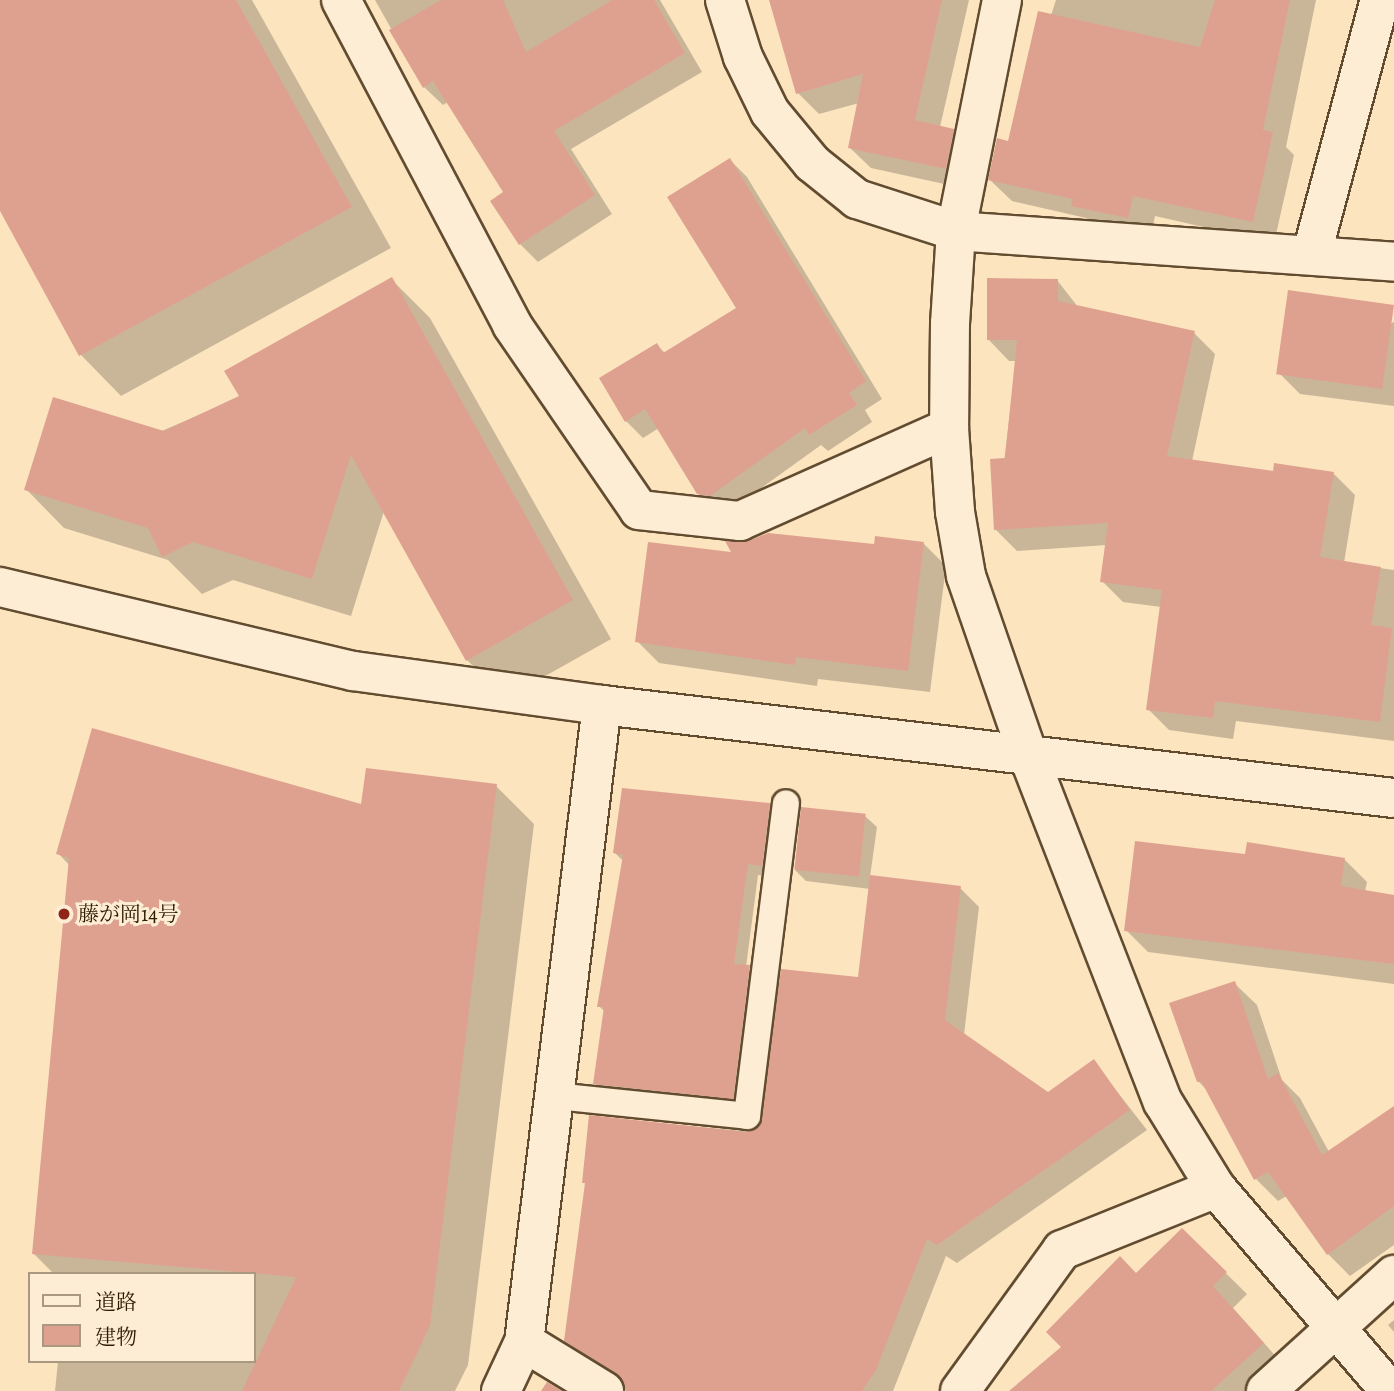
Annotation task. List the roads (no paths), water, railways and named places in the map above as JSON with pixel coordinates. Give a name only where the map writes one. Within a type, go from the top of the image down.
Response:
[{"type":"street","points":[[341,0],[512,326],[639,510],[740,521],[949,428]]},
{"type":"street","points":[[725,0],[743,57],[769,112],[811,163],[857,199],[956,231],[1312,253],[1394,262]]},
{"type":"street","points":[[1002,0],[956,231],[949,428],[955,512],[966,576],[1027,752],[1163,1102],[1216,1188],[1390,1391]]},
{"type":"street","points":[[1312,253],[1380,0]]},
{"type":"street","points":[[0,587],[353,671],[602,705],[1027,752],[1394,798]]},
{"type":"street","points":[[501,1391],[524,1342],[602,705]]},
{"type":"street","points":[[960,1391],[1062,1250],[1216,1188]]},
{"type":"street","points":[[1266,1391],[1394,1275]]},
{"type":"street","points":[[524,1342],[604,1391]]},
{"type":"lane","points":[[555,1096],[747,1116],[786,803]]},
{"type":"place","name":"藤が岡14号","points":[[64,914]]}]
